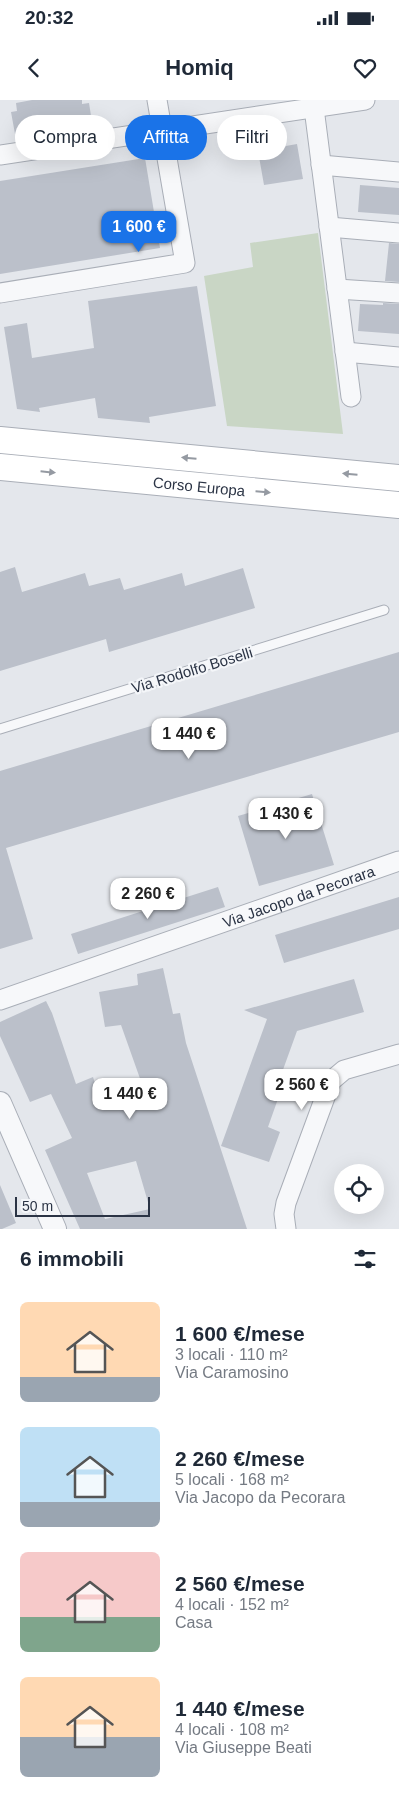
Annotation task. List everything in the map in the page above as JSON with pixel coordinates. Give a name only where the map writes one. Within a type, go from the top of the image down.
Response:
[{"type":"main road","name":"Corso Europa","points":[[0,440],[399,478]]},
{"type":"main road","name":"Corso Europa","points":[[0,467],[399,505]]},
{"type":"street","points":[[157,100],[159,115]]},
{"type":"street","points":[[207,124],[364,100]]},
{"type":"street","points":[[314,108],[351,397]]},
{"type":"street","points":[[0,155],[125,136]]},
{"type":"street","points":[[0,293],[185,263],[167,160]]},
{"type":"street","points":[[321,166],[399,172]]},
{"type":"street","points":[[329,227],[399,233]]},
{"type":"street","points":[[337,288],[399,293]]},
{"type":"street","points":[[345,352],[399,357]]},
{"type":"street","name":"Via Jacopo da Pecorara","points":[[0,1000],[399,861]]},
{"type":"street","points":[[286,1229],[284,1214],[286,1203],[332,1082],[344,1070],[399,1054]]},
{"type":"street","points":[[0,1103],[55,1229]]},
{"type":"lane","name":"Via Rodolfo Boselli","points":[[0,729],[384,610]]},
{"type":"green space","points":[[318,233],[343,434],[227,426],[204,276],[253,267],[250,243]]},
{"type":"building","points":[[32,100],[82,100],[82,104],[89,103],[91,115],[15,115],[15,134],[11,112],[17,111],[16,103]]},
{"type":"building","points":[[297,144],[303,179],[264,185],[260,160],[287,160],[287,146]]},
{"type":"building","points":[[132,160],[145,160],[160,248],[0,274],[0,181]]},
{"type":"building","points":[[360,185],[399,188],[399,215],[358,212]]},
{"type":"building","points":[[389,243],[399,244],[399,282],[385,281]]},
{"type":"building","points":[[197,286],[216,406],[149,417],[150,423],[98,418],[95,398],[39,408],[40,412],[17,409],[4,327],[27,323],[32,358],[94,348],[88,301]]},
{"type":"building","points":[[383,303],[399,304],[399,334],[358,331],[360,304],[383,305]]},
{"type":"building","points":[[15,567],[22,592],[85,573],[89,586],[120,578],[124,590],[182,573],[185,586],[243,568],[255,608],[109,652],[106,639],[0,671],[0,572]]},
{"type":"building","points":[[399,652],[399,732],[6,848],[33,939],[0,949],[0,771]]},
{"type":"building","points":[[312,794],[334,865],[259,886],[238,816]]},
{"type":"building","points":[[218,887],[225,907],[78,954],[71,934]]},
{"type":"building","points":[[399,897],[399,929],[284,963],[275,935]]},
{"type":"building","points":[[163,968],[173,1014],[180,1013],[186,1043],[247,1229],[80,1229],[45,1150],[72,1138],[51,1094],[30,1102],[0,1036],[0,1022],[46,1001],[52,1013],[76,1084],[93,1077],[100,1099],[143,1087],[121,1025],[105,1027],[99,992],[138,985],[137,974]],"holes":[[[136,1161],[150,1209],[105,1219],[87,1173]]]},
{"type":"building","points":[[354,979],[364,1012],[297,1031],[280,1078],[287,1080],[268,1127],[280,1132],[269,1162],[221,1146],[267,1019],[244,1010]]},
{"type":"building","points":[[0,1185],[16,1223],[2,1229],[0,1229]]}]
